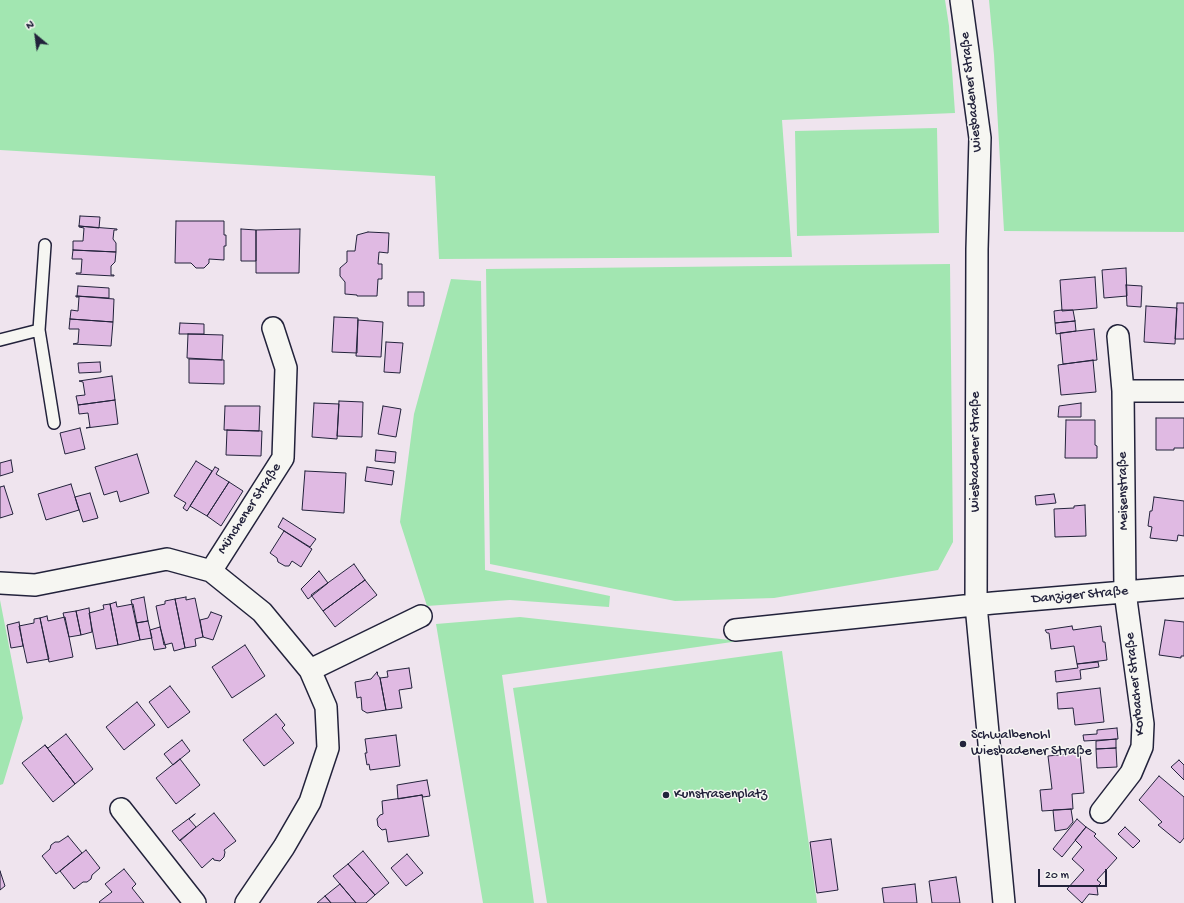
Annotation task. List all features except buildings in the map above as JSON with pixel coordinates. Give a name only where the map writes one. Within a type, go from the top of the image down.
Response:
[{"type":"street","name":"Wiesbadener Straße","points":[[961,0],[980,138],[977,249],[976,605],[1004,903]]},
{"type":"street","name":"Münchener Straße","points":[[211,571],[283,458],[286,368],[273,328]]},
{"type":"street","name":"Meisenstraße","points":[[1118,336],[1123,391],[1125,592]]},
{"type":"street","points":[[1123,391],[1184,391]]},
{"type":"street","name":"Münchener Straße","points":[[0,583],[35,584],[167,559],[211,571],[262,612],[310,670],[326,707],[328,748],[310,802],[284,847],[246,903]]},
{"type":"street","name":"Danziger Straße","points":[[735,630],[976,605],[1184,587]]},
{"type":"street","name":"Korbacher Straße","points":[[1101,812],[1131,774],[1142,747],[1143,724],[1125,592]]},
{"type":"street","points":[[310,670],[421,616]]},
{"type":"street","points":[[121,810],[195,903]]},
{"type":"lane","points":[[45,245],[39,330],[54,423]]},
{"type":"lane","points":[[0,340],[39,330]]},
{"type":"green space","points":[[0,0],[945,0],[949,26],[955,113],[782,120],[792,257],[439,259],[435,176],[0,150]]},
{"type":"green space","points":[[989,0],[1184,0],[1184,232],[1004,231],[994,55]]},
{"type":"green space","points":[[937,128],[939,233],[797,236],[795,131]]},
{"type":"green space","points":[[950,264],[953,542],[938,570],[774,598],[675,601],[490,564],[486,269]]},
{"type":"green space","points":[[451,279],[481,281],[485,570],[610,596],[609,607],[510,600],[427,606],[400,522],[414,414]]},
{"type":"green space","points":[[0,600],[23,718],[3,784],[0,785]]},
{"type":"green space","points":[[520,617],[739,641],[502,675],[534,903],[483,903],[436,624]]},
{"type":"green space","name":"Kunstrasenplatz","points":[[782,651],[817,903],[547,903],[513,688]]},
{"type":"place","name":"Schwalbenohl Wiesbadener Straße","points":[[963,744]]},
{"type":"place","name":"Kunstrasenplatz","points":[[666,795]]}]
